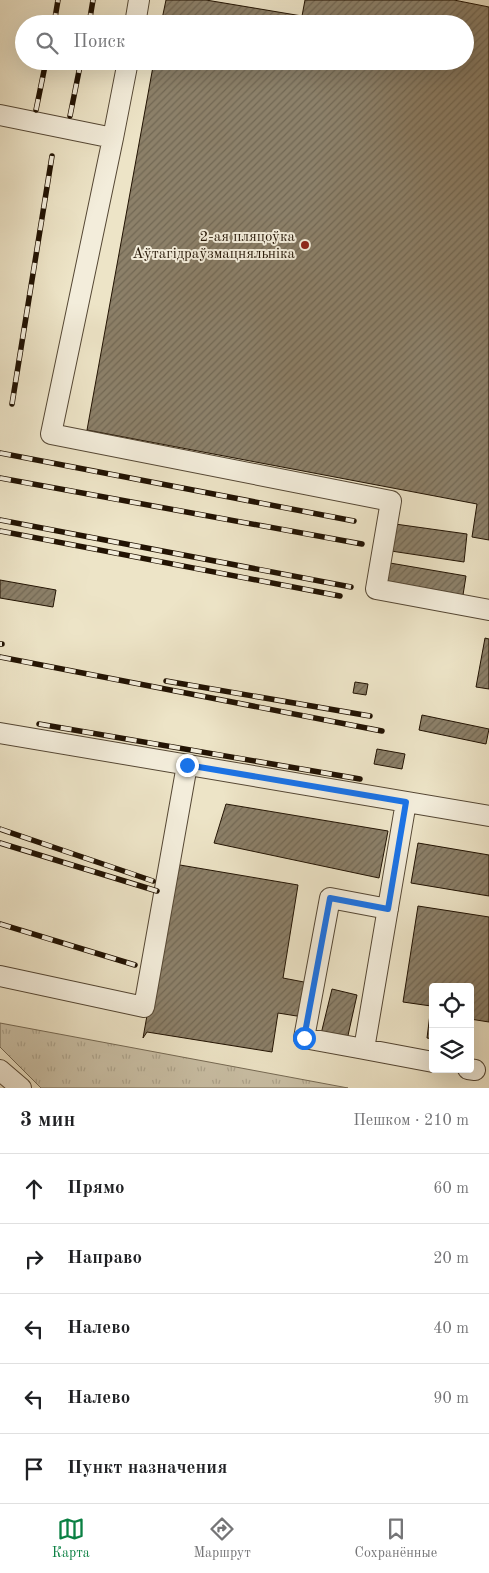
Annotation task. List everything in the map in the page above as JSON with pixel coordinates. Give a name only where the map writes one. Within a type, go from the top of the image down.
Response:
[{"type":"lane","points":[[136,15],[139,0]]},
{"type":"lane","points":[[126,70],[52,434],[391,500],[376,589],[489,610]]},
{"type":"lane","points":[[0,115],[113,138]]},
{"type":"lane","points":[[0,733],[489,816]]},
{"type":"lane","points":[[0,976],[144,1007],[187,765]]},
{"type":"lane","points":[[364,1049],[406,802]]},
{"type":"lane","points":[[388,909],[330,898],[304,1038],[429,1061]]},
{"type":"lane","points":[[0,1070],[21,1088]]},
{"type":"green space","points":[[0,1023],[348,1088],[41,1088],[0,1047]]},
{"type":"building","name":"2-ая пляцоўка Аўтагідраўзмацняльніка","points":[[166,0],[206,0],[296,15],[163,15]]},
{"type":"building","name":"2-ая пляцоўка Аўтагідраўзмацняльніка","points":[[305,0],[454,0],[489,7],[489,540],[472,537],[477,504],[87,430],[152,70],[474,70],[474,15],[302,15]]},
{"type":"building","points":[[395,524],[467,534],[464,562],[391,551]]},
{"type":"building","points":[[390,563],[466,576],[463,595],[386,582]]},
{"type":"building","points":[[0,580],[56,590],[53,607],[0,598]]},
{"type":"building","points":[[485,638],[489,639],[489,689],[476,687]]},
{"type":"building","points":[[355,682],[368,684],[366,695],[353,693]]},
{"type":"building","points":[[422,715],[489,729],[486,744],[419,730]]},
{"type":"building","points":[[377,749],[405,754],[402,769],[374,764]]},
{"type":"building","points":[[226,804],[388,831],[379,878],[214,843]]},
{"type":"building","points":[[418,843],[489,855],[489,896],[411,883]]},
{"type":"building","points":[[174,864],[298,885],[283,978],[309,983],[303,1017],[278,1013],[272,1052],[147,1032],[143,1038]]},
{"type":"building","points":[[418,906],[489,917],[489,1022],[474,1020],[474,983],[429,983],[429,1006],[403,1002]]},
{"type":"building","points":[[332,989],[357,995],[347,1040],[321,1034]]},
{"type":"building","points":[[429,1022],[429,1038],[427,1038]]},
{"type":"railway","points":[[56,15],[58,0]]},
{"type":"railway","points":[[90,15],[93,0]]},
{"type":"railway","points":[[36,110],[44,70]]},
{"type":"railway","points":[[70,116],[79,70]]},
{"type":"railway","points":[[12,404],[52,156]]},
{"type":"railway","points":[[0,453],[354,521]]},
{"type":"railway","points":[[0,478],[362,544]]},
{"type":"railway","points":[[0,520],[351,587]]},
{"type":"railway","points":[[0,531],[340,596]]},
{"type":"railway","points":[[0,657],[382,731]]},
{"type":"railway","points":[[166,681],[370,716]]},
{"type":"railway","points":[[39,724],[360,779]]},
{"type":"railway","points":[[0,829],[153,881]]},
{"type":"railway","points":[[0,843],[157,891]]},
{"type":"railway","points":[[0,924],[135,965]]},
{"type":"place","name":"2-ая пляцоўка Аўтагідраўзмацняльніка","points":[[305,245]]},
{"type":"route","points":[[187,765],[406,802],[388,909],[330,898],[304,1038]]}]
